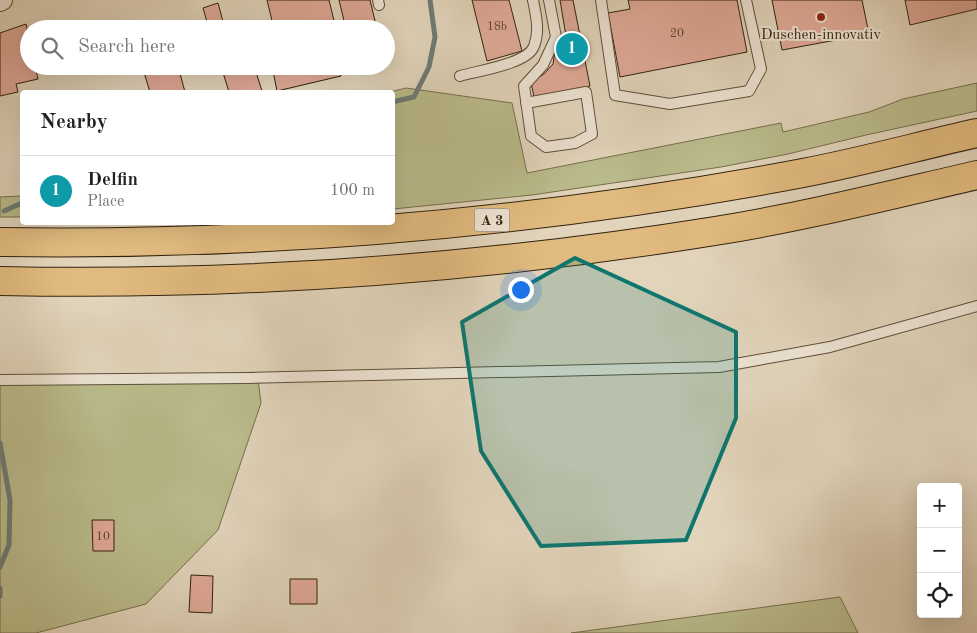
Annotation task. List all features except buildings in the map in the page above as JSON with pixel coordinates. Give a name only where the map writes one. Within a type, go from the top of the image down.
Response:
[{"type":"highway","name":"A 3","points":[[0,242],[110,243],[233,240],[398,230],[559,212],[806,172],[977,133]]},
{"type":"highway","points":[[0,281],[109,283],[246,278],[403,269],[564,252],[716,231],[977,175]]},
{"type":"lane","points":[[460,76],[523,59],[534,48],[538,26],[533,0]]},
{"type":"lane","points":[[526,103],[586,92],[592,134],[575,143],[546,147],[531,136],[526,103],[524,86],[543,65],[556,37],[549,0]]},
{"type":"lane","points":[[601,0],[615,95],[670,104],[749,91],[761,69],[746,0]]},
{"type":"lane","points":[[0,380],[246,378],[719,367],[830,346],[977,306]]},
{"type":"highlighted area","points":[[575,258],[736,332],[736,418],[686,540],[541,546],[481,451],[462,322]]},
{"type":"green space","points":[[977,83],[977,111],[788,154],[721,167],[532,195],[395,209],[395,91],[406,88],[512,103],[527,173],[781,123],[783,132],[869,112],[903,99]]},
{"type":"green space","points":[[20,196],[20,217],[0,217],[0,197]]},
{"type":"green space","points":[[258,379],[261,403],[218,530],[146,604],[36,633],[0,633],[0,380]]},
{"type":"green space","points":[[840,597],[858,633],[571,633]]},
{"type":"waterway","points":[[395,101],[414,97],[429,67],[435,37],[430,0]]},
{"type":"waterway","points":[[4,211],[20,204]]},
{"type":"waterway","points":[[0,443],[10,500],[9,545],[0,567]]},
{"type":"waterway","points":[[0,588],[0,596]]},
{"type":"place","name":"Duschen-innovativ","points":[[821,17]]},
{"type":"place","name":"Delfin","points":[[572,49]]}]
